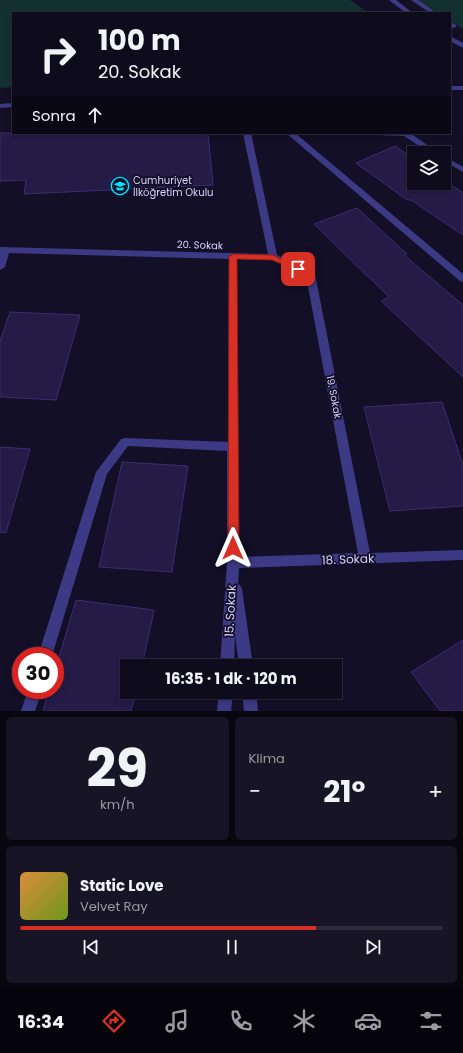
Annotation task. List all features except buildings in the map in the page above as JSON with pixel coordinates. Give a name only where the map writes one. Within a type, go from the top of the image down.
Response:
[{"type":"street","points":[[392,0],[409,12]]},
{"type":"street","points":[[414,0],[432,12]]},
{"type":"street","points":[[451,39],[463,46]]},
{"type":"street","points":[[451,88],[463,88]]},
{"type":"street","points":[[0,106],[12,106]]},
{"type":"street","points":[[248,134],[273,257]]},
{"type":"street","points":[[291,134],[463,279]]},
{"type":"street","points":[[406,134],[424,146]]},
{"type":"street","points":[[451,162],[463,170]]},
{"type":"street","points":[[0,267],[3,250]]},
{"type":"street","name":"20. Sokak","points":[[3,250],[273,257]]},
{"type":"street","points":[[233,256],[233,563]]},
{"type":"street","name":"19. Sokak","points":[[273,257],[310,274],[365,559]]},
{"type":"street","points":[[48,647],[102,472],[125,442],[233,447]]},
{"type":"street","name":"18. Sokak","points":[[233,563],[463,555]]},
{"type":"street","name":"15. Sokak","points":[[227,659],[233,563]]},
{"type":"street","name":"15. Sokak","points":[[233,563],[245,659]]},
{"type":"street","points":[[28,711],[32,699]]},
{"type":"street","points":[[224,711],[225,699]]},
{"type":"street","points":[[250,699],[251,711]]},
{"type":"green space","points":[[0,0],[350,0],[368,12],[12,12],[12,87],[0,88]]},
{"type":"green space","points":[[417,0],[463,0],[463,29],[451,22],[451,12],[435,12]]},
{"type":"place","name":"Cumhuriyet İlköğretim Okulu","points":[[120,186]]},
{"type":"route","points":[[233,548],[233,256],[273,257],[298,269]]}]
